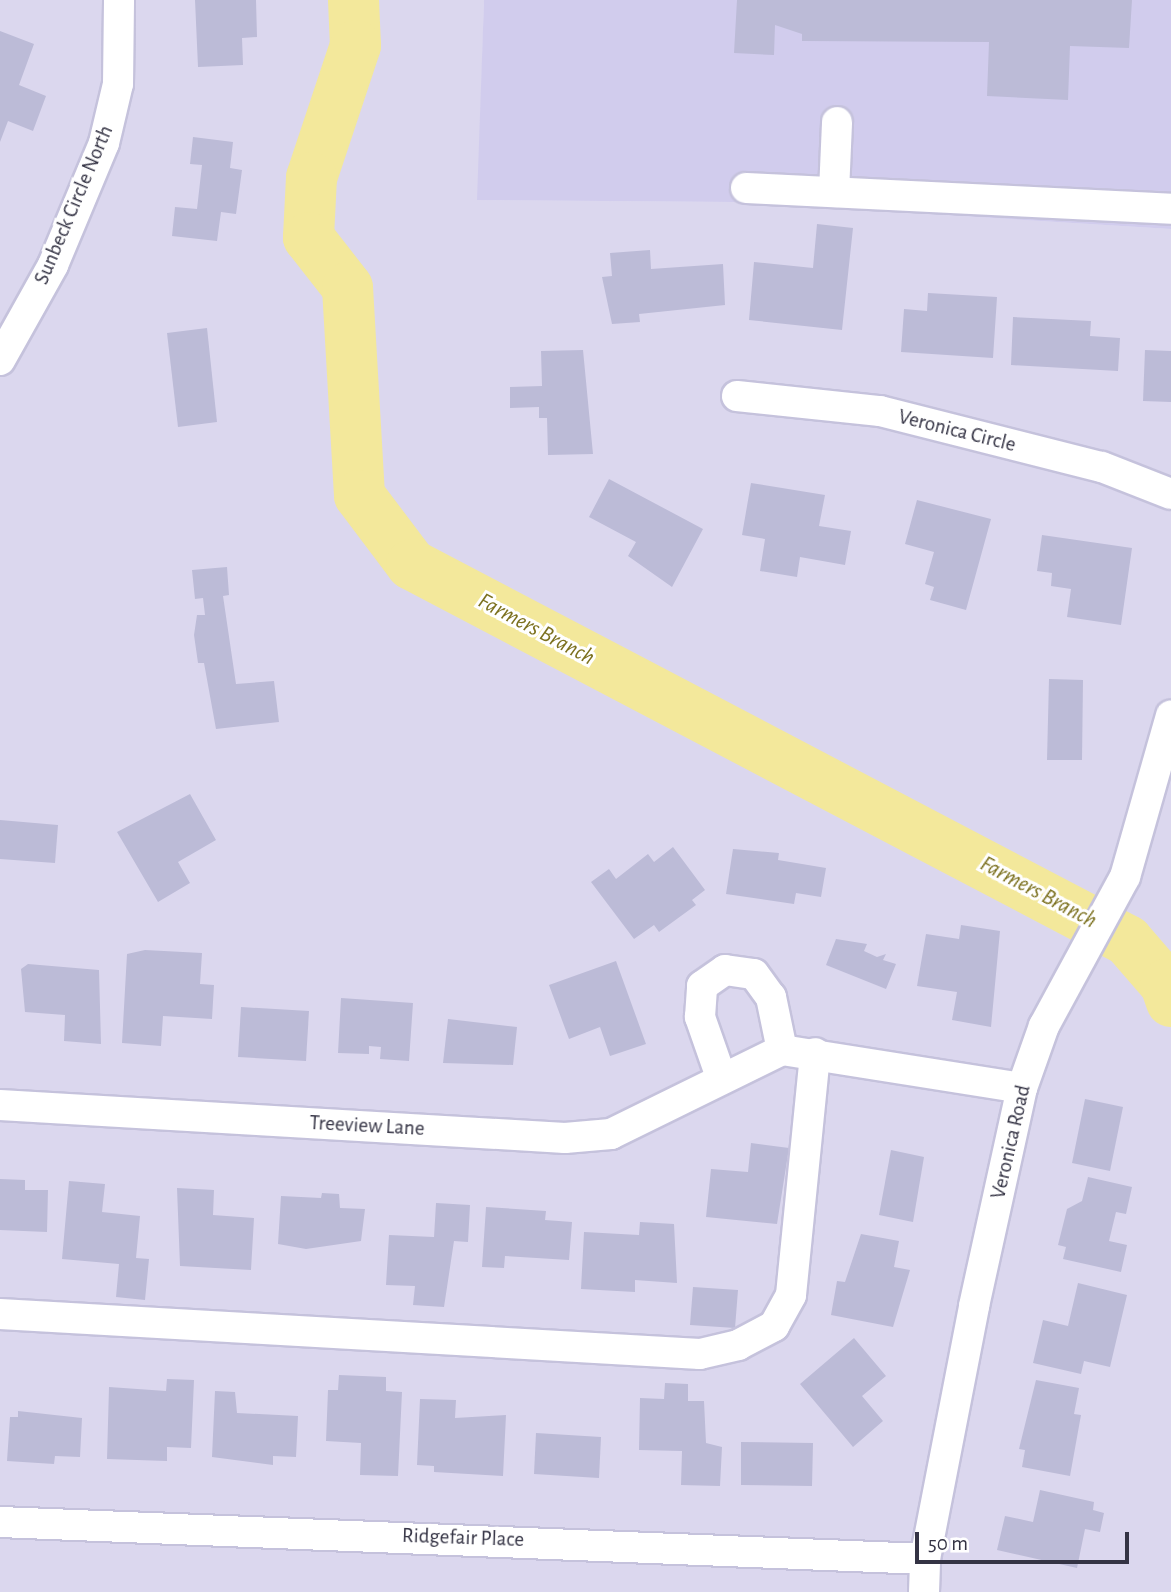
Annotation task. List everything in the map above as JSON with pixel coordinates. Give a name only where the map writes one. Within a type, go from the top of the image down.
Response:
[{"type":"street","name":"Sunbeck Circle North","points":[[0,360],[53,265],[104,143],[118,85],[119,0]]},
{"type":"street","points":[[834,192],[837,122]]},
{"type":"street","points":[[746,188],[1171,209]]},
{"type":"street","name":"Veronica Circle","points":[[737,396],[880,411],[1102,467],[1171,494]]},
{"type":"street","name":"Veronica Road","points":[[925,1592],[925,1559],[1022,1088],[1044,1026],[1114,898],[1141,834],[1171,715]]},
{"type":"street","points":[[721,1077],[700,1017],[702,986],[726,970],[754,974],[771,997],[782,1050]]},
{"type":"street","name":"Treeview Lane","points":[[0,1105],[565,1138],[611,1134],[721,1077],[782,1050],[815,1053],[1022,1088]]},
{"type":"street","points":[[0,1314],[700,1354],[737,1345],[774,1326],[791,1295],[815,1053]]},
{"type":"street","name":"Ridgefair Place","points":[[0,1522],[925,1559]]},
{"type":"shaded area","points":[[0,0],[484,0],[478,200],[733,202],[1171,229],[1171,1592],[0,1592]]},
{"type":"shaded area","points":[[484,0],[1171,0],[1171,229],[733,202],[477,200]]},
{"type":"building","points":[[195,0],[256,0],[257,37],[242,38],[243,65],[198,67]]},
{"type":"building","points":[[737,0],[1132,0],[1129,48],[1070,46],[1068,100],[987,96],[989,42],[802,41],[802,34],[775,25],[774,55],[734,53]]},
{"type":"building","points":[[0,31],[34,44],[19,85],[46,96],[33,131],[8,121],[0,142]]},
{"type":"building","points":[[193,137],[233,142],[230,168],[242,170],[236,214],[221,212],[217,241],[172,236],[175,207],[197,209],[202,165],[190,164]]},
{"type":"building","points":[[817,224],[853,228],[842,330],[749,320],[754,262],[813,268]]},
{"type":"building","points":[[650,250],[651,269],[723,264],[725,305],[639,314],[640,322],[612,324],[602,277],[612,276],[610,253]]},
{"type":"building","points":[[928,293],[997,297],[993,358],[901,352],[904,309],[927,311]]},
{"type":"building","points":[[1013,317],[1091,321],[1090,336],[1120,338],[1118,371],[1011,365]]},
{"type":"building","points":[[207,328],[217,422],[178,427],[167,333]]},
{"type":"building","points":[[583,350],[593,454],[548,455],[547,418],[539,418],[539,407],[510,408],[510,387],[542,386],[541,351]]},
{"type":"building","points":[[1145,350],[1171,351],[1171,402],[1143,401]]},
{"type":"building","points":[[609,479],[703,529],[672,587],[628,556],[636,542],[589,517]]},
{"type":"building","points":[[751,483],[825,495],[819,526],[851,531],[845,565],[800,557],[797,577],[760,571],[765,539],[742,535]]},
{"type":"building","points":[[917,500],[991,519],[966,610],[930,600],[934,587],[925,584],[934,552],[905,544]]},
{"type":"building","points":[[1042,535],[1132,548],[1121,625],[1067,617],[1071,589],[1051,586],[1052,573],[1037,571]]},
{"type":"building","points":[[227,567],[229,595],[223,596],[236,684],[274,681],[279,722],[216,729],[204,663],[198,663],[194,635],[197,615],[205,615],[203,598],[195,599],[192,570]]},
{"type":"building","points":[[1049,679],[1083,680],[1082,760],[1047,760]]},
{"type":"building","points":[[190,794],[216,840],[178,862],[190,883],[158,902],[117,832]]},
{"type":"building","points":[[0,820],[58,825],[55,863],[0,859]]},
{"type":"building","points":[[673,847],[705,890],[692,900],[696,905],[659,932],[654,925],[634,939],[591,882],[609,869],[616,879],[648,854],[654,862]]},
{"type":"building","points":[[733,849],[779,853],[778,860],[826,868],[821,897],[796,893],[794,904],[726,894]]},
{"type":"building","points":[[961,925],[1000,931],[991,1027],[952,1020],[957,992],[917,986],[926,934],[959,939]]},
{"type":"building","points":[[836,939],[867,944],[864,951],[877,957],[886,954],[883,960],[896,964],[886,989],[826,965]]},
{"type":"building","points":[[145,950],[202,953],[200,984],[214,985],[212,1019],[163,1016],[161,1046],[122,1043],[127,954]]},
{"type":"building","points":[[616,961],[646,1044],[610,1056],[600,1027],[569,1039],[549,985]]},
{"type":"building","points":[[28,964],[99,970],[101,1044],[64,1041],[65,1015],[25,1012],[21,969]]},
{"type":"building","points":[[341,998],[413,1003],[409,1061],[380,1059],[381,1047],[369,1046],[369,1054],[338,1053]]},
{"type":"building","points":[[241,1007],[309,1011],[306,1061],[238,1057]]},
{"type":"building","points":[[448,1019],[517,1027],[513,1065],[443,1063]]},
{"type":"building","points":[[1085,1099],[1123,1107],[1110,1171],[1072,1163]]},
{"type":"building","points":[[751,1143],[789,1148],[777,1224],[706,1217],[711,1169],[748,1172]]},
{"type":"building","points":[[891,1150],[924,1157],[913,1222],[879,1215]]},
{"type":"building","points":[[1088,1177],[1132,1187],[1126,1214],[1116,1212],[1109,1241],[1127,1245],[1121,1272],[1063,1259],[1066,1247],[1058,1245],[1067,1209],[1082,1201]]},
{"type":"building","points":[[0,1179],[25,1180],[25,1190],[48,1190],[47,1232],[0,1230]]},
{"type":"building","points":[[69,1181],[105,1184],[102,1212],[140,1216],[136,1258],[149,1259],[145,1300],[116,1297],[119,1264],[62,1259]]},
{"type":"building","points":[[177,1188],[214,1190],[213,1215],[254,1218],[251,1270],[180,1266]]},
{"type":"building","points":[[322,1193],[339,1194],[340,1208],[365,1209],[361,1241],[306,1249],[278,1244],[281,1196],[321,1198]]},
{"type":"building","points":[[436,1203],[470,1205],[468,1242],[454,1241],[444,1307],[413,1305],[415,1286],[386,1285],[389,1235],[434,1237]]},
{"type":"building","points":[[486,1207],[546,1211],[545,1220],[572,1222],[569,1260],[505,1256],[504,1268],[482,1267]]},
{"type":"building","points":[[640,1222],[674,1224],[677,1283],[635,1280],[635,1292],[581,1289],[584,1232],[639,1235]]},
{"type":"building","points":[[861,1234],[899,1241],[894,1267],[910,1270],[893,1327],[831,1315],[837,1281],[845,1282]]},
{"type":"building","points":[[1078,1283],[1127,1295],[1110,1367],[1084,1361],[1081,1374],[1033,1363],[1043,1320],[1068,1326]]},
{"type":"building","points":[[693,1287],[738,1290],[735,1328],[690,1325]]},
{"type":"building","points":[[854,1338],[886,1376],[862,1396],[883,1421],[853,1447],[800,1384]]},
{"type":"building","points":[[339,1375],[386,1377],[386,1391],[402,1392],[398,1476],[360,1475],[361,1443],[326,1441],[328,1390],[338,1390]]},
{"type":"building","points":[[167,1379],[194,1380],[191,1448],[167,1447],[167,1461],[107,1459],[109,1387],[166,1391]]},
{"type":"building","points":[[1036,1380],[1079,1388],[1074,1414],[1081,1415],[1070,1476],[1022,1467],[1025,1450],[1019,1449]]},
{"type":"building","points":[[665,1383],[688,1384],[688,1401],[704,1401],[706,1443],[722,1447],[720,1486],[681,1485],[682,1451],[639,1450],[640,1398],[664,1399]]},
{"type":"building","points":[[215,1391],[235,1392],[237,1413],[298,1416],[296,1457],[273,1456],[273,1465],[212,1457]]},
{"type":"building","points":[[420,1399],[456,1400],[455,1418],[506,1415],[503,1476],[434,1472],[434,1466],[417,1465]]},
{"type":"building","points":[[18,1411],[82,1418],[80,1457],[55,1456],[54,1464],[7,1461],[10,1417],[18,1417]]},
{"type":"building","points":[[536,1433],[601,1437],[599,1478],[534,1474]]},
{"type":"building","points":[[741,1442],[813,1443],[812,1486],[741,1485]]},
{"type":"building","points":[[1040,1490],[1094,1502],[1093,1510],[1104,1513],[1100,1532],[1085,1529],[1077,1568],[997,1550],[1005,1516],[1033,1522]]},
{"type":"waterway","name":"Farmers Branch","points":[[353,0],[355,45],[311,177],[308,237],[347,287],[359,495],[411,564],[1127,940],[1165,984],[1171,1001]]}]
